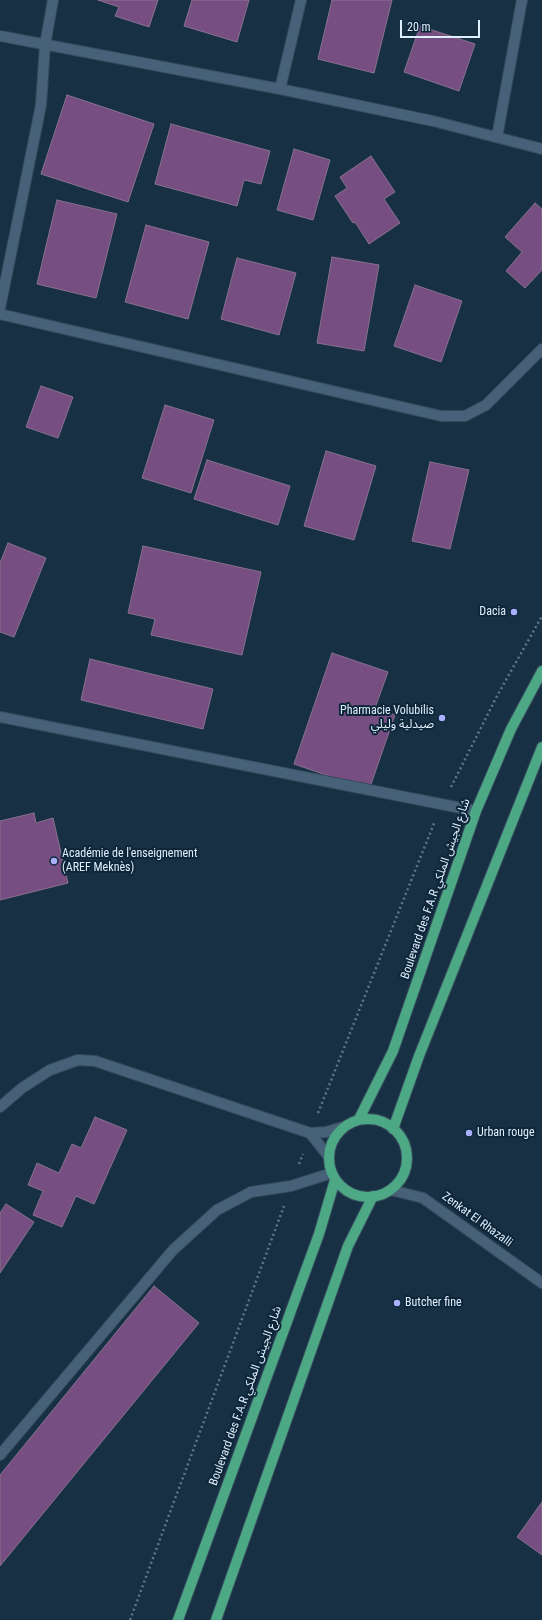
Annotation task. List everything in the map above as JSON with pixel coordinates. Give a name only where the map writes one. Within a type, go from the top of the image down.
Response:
[{"type":"main road","name":"Boulevard des F.A.R شارع الجيش الملكي","points":[[360,1119],[393,1051],[476,811],[511,729],[542,671]]},
{"type":"main road","points":[[393,1129],[419,1056],[541,751]]},
{"type":"main road","name":"Boulevard des F.A.R شارع الجيش الملكي","points":[[178,1620],[319,1234],[334,1176],[329,1156],[331,1144],[337,1133],[343,1127],[360,1119],[381,1120],[393,1129],[404,1142],[407,1153],[407,1163],[404,1173],[391,1190]]},
{"type":"main road","points":[[334,1176],[343,1189],[364,1197],[384,1194],[391,1190]]},
{"type":"main road","points":[[216,1620],[348,1246],[374,1196]]},
{"type":"street","points":[[0,308],[41,105],[45,45],[53,0]]},
{"type":"street","points":[[280,89],[301,0]]},
{"type":"street","points":[[497,137],[522,0]]},
{"type":"street","points":[[0,36],[280,89],[433,121],[542,149]]},
{"type":"street","points":[[0,314],[441,416],[465,416],[486,405],[542,349]]},
{"type":"street","points":[[0,717],[476,811]]},
{"type":"street","points":[[0,1107],[22,1088],[50,1070],[78,1060],[95,1061],[310,1133],[326,1132],[343,1127]]},
{"type":"street","points":[[310,1133],[329,1156]]},
{"type":"street","points":[[0,1455],[173,1250],[217,1210],[251,1192],[292,1186],[334,1176]]},
{"type":"street","name":"Zenkat El Rhazalli","points":[[391,1190],[423,1198],[542,1283]]},
{"type":"path","points":[[130,1620],[292,1186],[310,1133],[442,804],[497,696],[542,616]]},
{"type":"building","points":[[98,0],[158,0],[149,27],[115,16],[119,7]]},
{"type":"building","points":[[192,0],[249,0],[237,42],[184,26]]},
{"type":"building","points":[[332,0],[392,0],[374,73],[318,59]]},
{"type":"building","points":[[420,26],[475,44],[459,91],[404,72]]},
{"type":"building","points":[[67,95],[154,124],[128,202],[41,174]]},
{"type":"building","points":[[171,124],[270,151],[261,184],[244,180],[237,206],[155,184]]},
{"type":"building","points":[[294,149],[330,160],[313,220],[277,210]]},
{"type":"building","points":[[371,156],[395,192],[384,199],[400,223],[369,244],[355,222],[353,223],[335,196],[347,188],[340,177]]},
{"type":"building","points":[[57,200],[117,214],[96,298],[37,284]]},
{"type":"building","points":[[535,203],[542,209],[542,270],[525,288],[506,271],[522,252],[505,237]]},
{"type":"building","points":[[146,225],[209,242],[188,319],[125,302]]},
{"type":"building","points":[[332,257],[379,265],[364,351],[317,343]]},
{"type":"building","points":[[237,258],[296,273],[279,335],[221,319]]},
{"type":"building","points":[[415,285],[462,301],[441,362],[394,346]]},
{"type":"building","points":[[41,386],[73,397],[58,438],[26,427]]},
{"type":"building","points":[[165,405],[214,420],[191,493],[142,478]]},
{"type":"building","points":[[326,451],[376,466],[354,540],[304,526]]},
{"type":"building","points":[[207,460],[290,486],[278,525],[194,499]]},
{"type":"building","points":[[430,462],[469,470],[450,549],[412,541]]},
{"type":"building","points":[[8,543],[46,558],[14,637],[0,632],[0,563]]},
{"type":"building","points":[[143,546],[261,572],[242,655],[151,635],[155,619],[128,613]]},
{"type":"building","points":[[332,653],[388,672],[375,708],[395,715],[369,790],[294,764]]},
{"type":"building","points":[[90,659],[213,689],[203,729],[81,700]]},
{"type":"building","points":[[34,813],[36,823],[53,818],[68,883],[0,900],[0,821]]},
{"type":"building","points":[[95,1117],[127,1130],[94,1204],[76,1196],[62,1227],[33,1215],[43,1191],[28,1185],[37,1163],[59,1173],[72,1144],[81,1148]]},
{"type":"building","points":[[6,1204],[34,1222],[0,1273],[0,1213]]},
{"type":"building","points":[[154,1286],[199,1323],[0,1566],[0,1475]]},
{"type":"building","points":[[542,1502],[542,1555],[517,1537]]},
{"type":"place","name":"Dacia","points":[[514,612]]},
{"type":"place","name":"Pharmacie Volubilis صيدلية وليلي","points":[[442,718]]},
{"type":"place","name":"Académie de l'enseignement (AREF Meknès)","points":[[54,861]]},
{"type":"place","name":"Urban rouge","points":[[469,1133]]},
{"type":"place","name":"Butcher fine","points":[[397,1303]]}]
